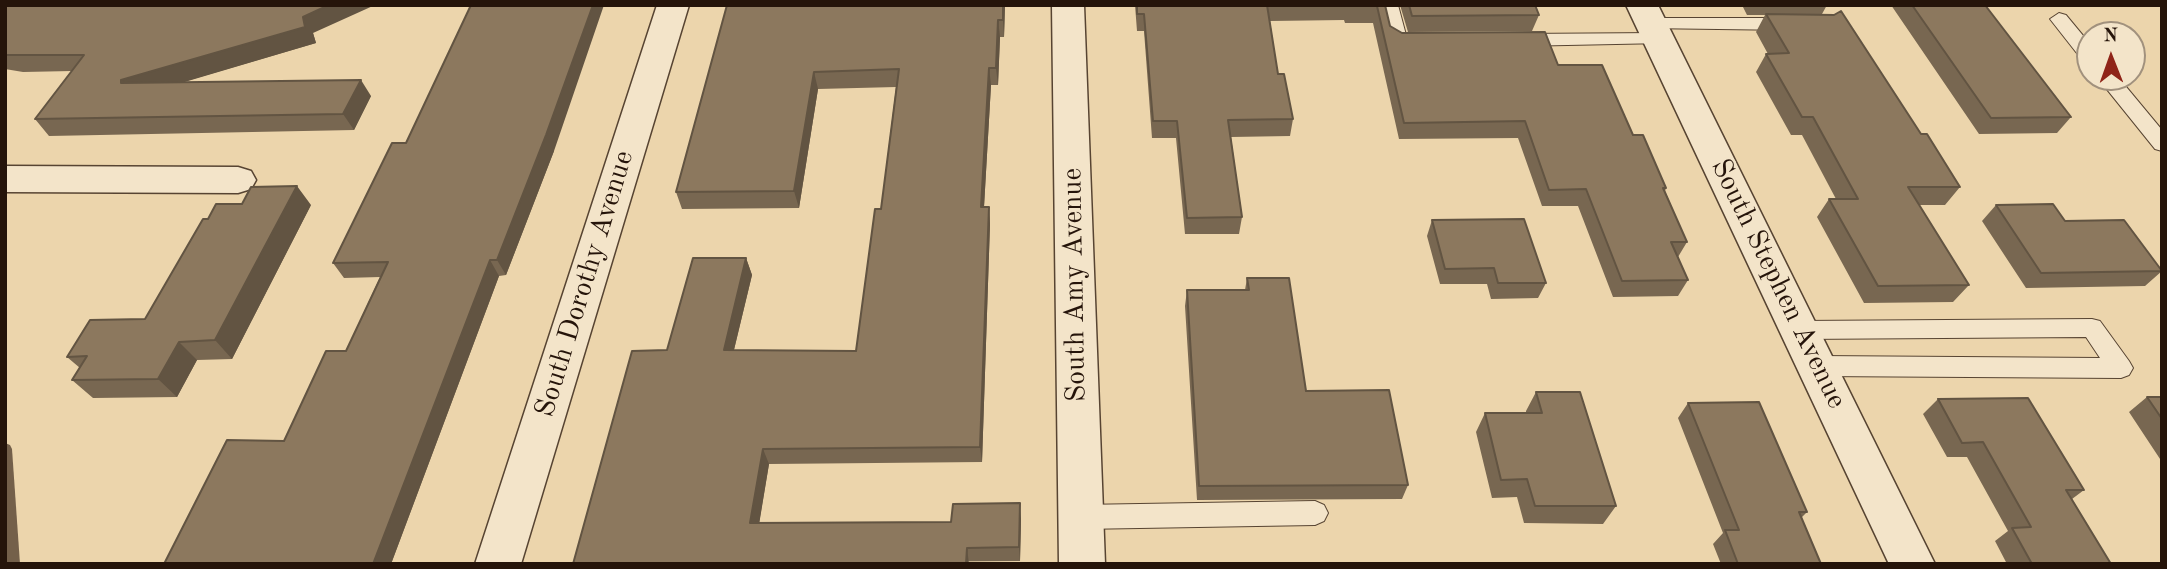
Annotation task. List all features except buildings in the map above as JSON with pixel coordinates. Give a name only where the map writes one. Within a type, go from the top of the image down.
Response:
[{"type":"street","name":"South Dorothy Avenue","points":[[498,564],[673,5]]},
{"type":"street","name":"South Amy Avenue","points":[[1068,5],[1082,564]]},
{"type":"street","name":"South Stephen Avenue","points":[[1650,23],[1912,564]]},
{"type":"street","points":[[5,179],[238,180]]},
{"type":"lane","points":[[1388,5],[1398,41],[1439,40]]},
{"type":"lane","points":[[2059,19],[2076,40]]},
{"type":"lane","points":[[1494,40],[1650,23],[1810,24]]},
{"type":"lane","points":[[2118,91],[2162,144]]},
{"type":"lane","points":[[1800,330],[2092,328],[2121,368],[1818,366]]},
{"type":"lane","points":[[1081,517],[1315,513]]},
{"type":"waterway","points":[[5,449],[13,564]]}]
